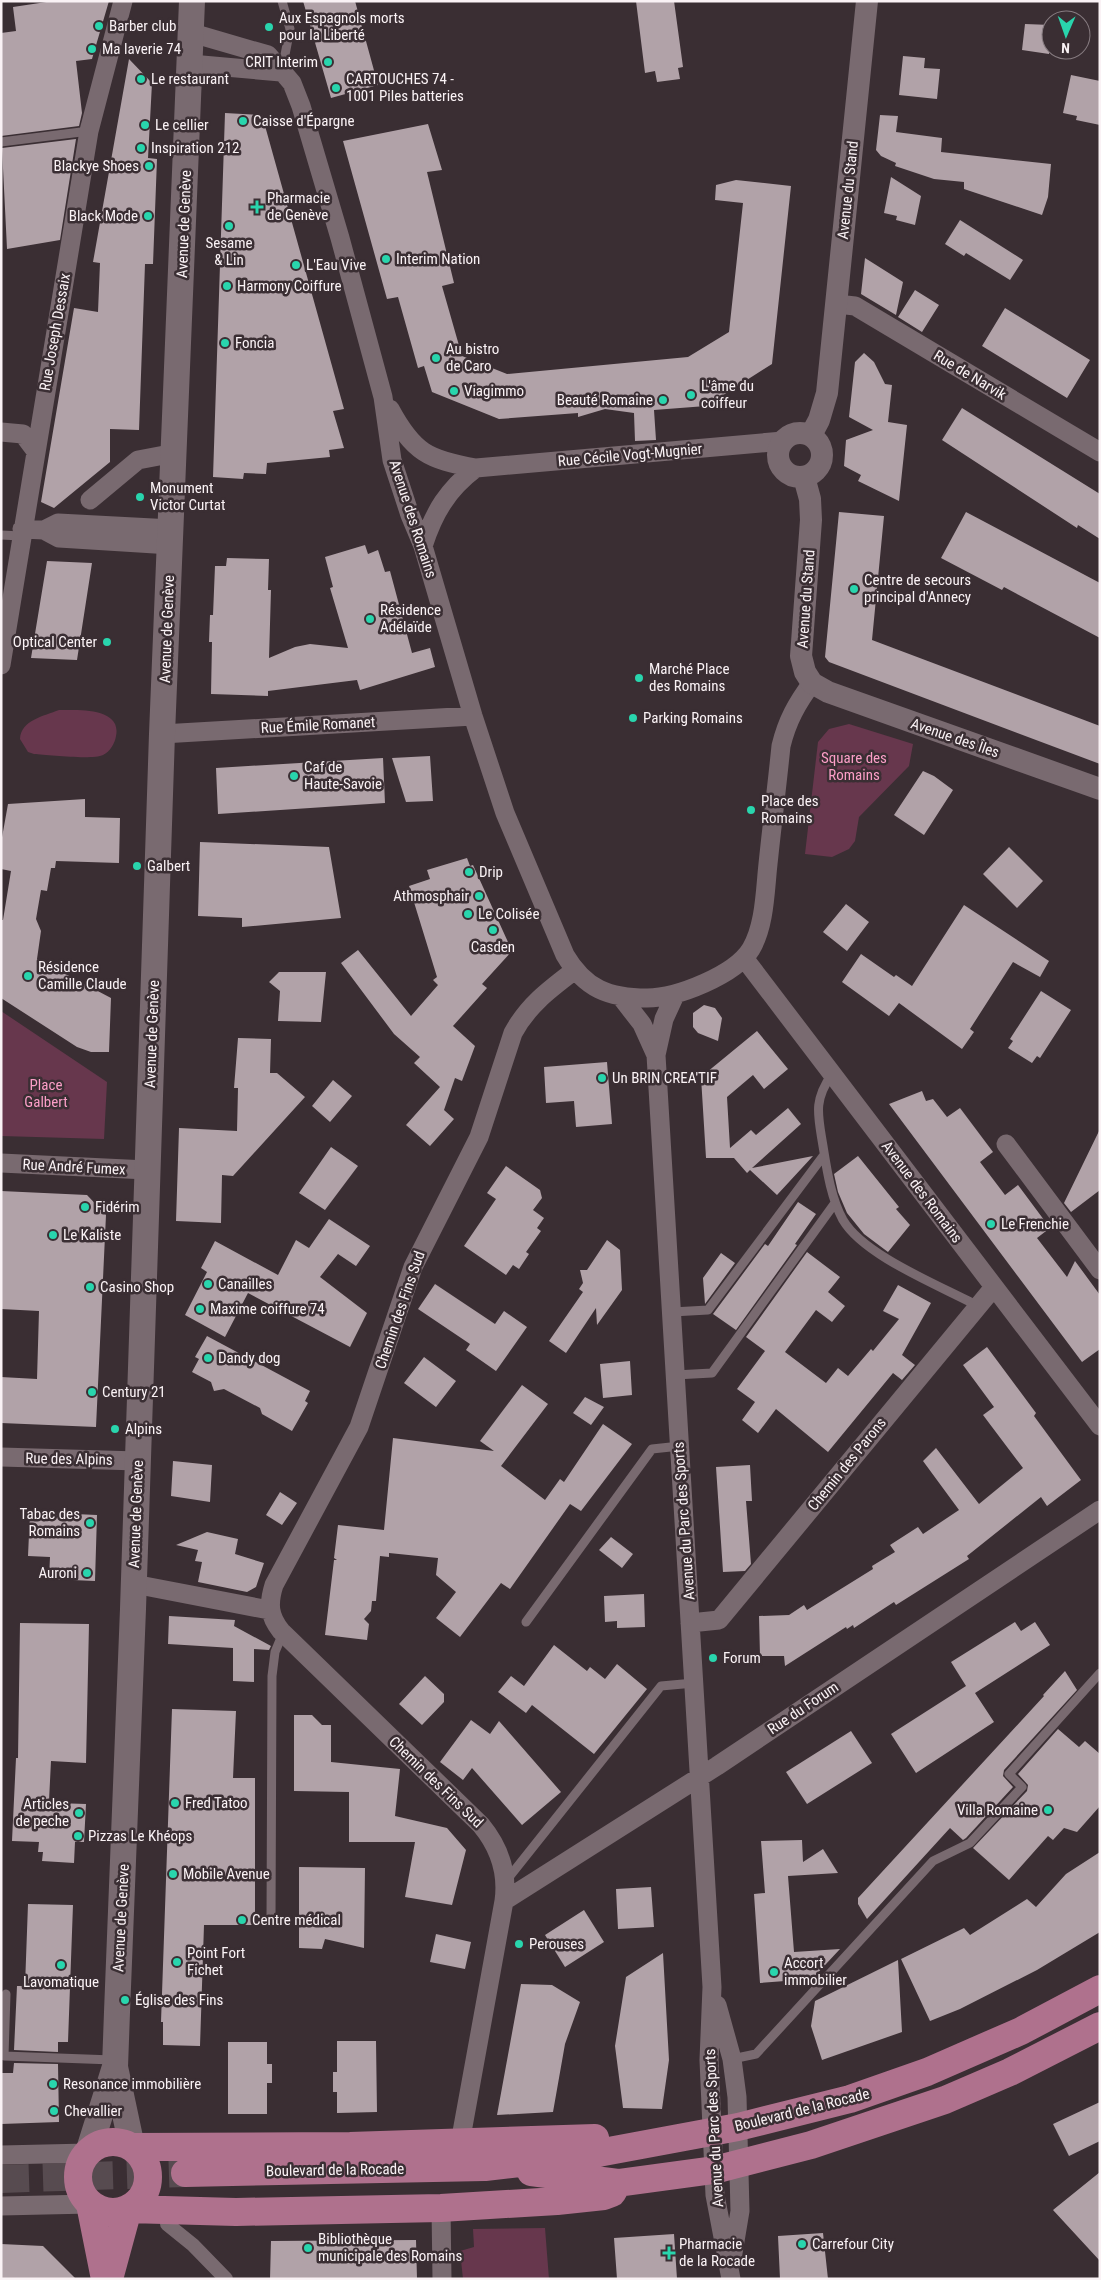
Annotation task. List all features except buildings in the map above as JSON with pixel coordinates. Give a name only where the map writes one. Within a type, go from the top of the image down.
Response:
[{"type":"main road","name":"Avenue de Genève","points":[[132,2147],[116,2063],[162,734],[191,64],[192,1]]},
{"type":"main road","name":"Boulevard de la Rocade","points":[[185,2173],[485,2167],[582,2156],[738,2127],[850,2099],[919,2076],[1021,2031],[1100,1989]]},
{"type":"main road","name":"Boulevard de la Rocade","points":[[485,2167],[618,2183],[727,2166],[811,2144],[945,2100],[1010,2072],[1100,2026]]},
{"type":"main road","name":"Avenue de Genève","points":[[88,2153],[116,2063]]},
{"type":"main road","points":[[618,2183],[612,2193],[604,2196],[557,2202],[441,2208],[167,2212],[128,2209],[108,2212],[90,2204],[84,2197],[78,2178],[79,2169],[88,2153],[104,2143],[114,2142],[132,2147],[340,2146],[699,2133]]},
{"type":"main road","points":[[109,2279],[128,2209],[144,2195],[149,2178],[144,2160],[132,2147]]},
{"type":"main road","points":[[90,2204],[105,2279]]},
{"type":"street","name":"Rue Joseph Dessaix","points":[[1,665],[89,131],[123,1]]},
{"type":"street","name":"Avenue du Stand","points":[[811,435],[819,420],[827,393],[867,1]]},
{"type":"street","name":"Avenue des Romains","points":[[192,33],[268,55],[292,83],[301,106],[383,397],[392,460],[410,515],[424,546],[473,716],[505,813],[565,955],[574,970],[592,986],[622,997],[651,998],[675,995]]},
{"type":"street","points":[[191,64],[281,72]]},
{"type":"street","name":"Rue de Narvik","points":[[837,304],[855,306],[1100,452]]},
{"type":"street","name":"Rue Cécile Vogt-Mugnier","points":[[383,397],[403,433],[418,448],[446,463],[476,468],[783,441]]},
{"type":"street","points":[[1,432],[23,434],[35,450]]},
{"type":"street","points":[[796,433],[811,435],[821,446],[822,460],[815,472],[804,477],[789,474],[780,465],[778,452],[783,441],[796,433]]},
{"type":"street","points":[[90,500],[138,460],[175,453]]},
{"type":"street","points":[[424,546],[434,517],[443,499],[461,480],[476,468]]},
{"type":"street","name":"Avenue du Stand","points":[[804,477],[810,499],[812,520],[802,656],[805,672],[812,682]]},
{"type":"street","points":[[22,533],[44,530],[59,538],[171,537]]},
{"type":"street","points":[[675,995],[722,973],[744,958],[756,938],[763,904],[785,731],[791,714],[812,682]]},
{"type":"street","name":"Avenue des Îles","points":[[812,682],[852,702],[1100,789]]},
{"type":"street","name":"Rue Émile Romanet","points":[[162,734],[473,716]]},
{"type":"street","name":"Avenue des Romains","points":[[744,958],[1100,1426]]},
{"type":"street","name":"Chemin des Fins Sud","points":[[460,2142],[504,1901],[506,1881],[502,1860],[490,1835],[481,1825],[283,1633],[272,1618],[269,1610],[274,1586],[359,1427],[413,1267],[479,1138],[514,1034],[521,1019],[540,997],[574,970]]},
{"type":"street","name":"Avenue du Parc des Sports","points":[[675,995],[664,1019],[656,1055],[712,1987],[709,2060],[699,2133],[727,2166],[740,2211],[731,2273]]},
{"type":"street","name":"Avenue du Parc des Sports","points":[[622,997],[642,1024],[656,1055]]},
{"type":"street","points":[[1006,1144],[1100,1270]]},
{"type":"street","name":"Rue André Fumex","points":[[1,1163],[147,1170]]},
{"type":"street","name":"Chemin des Parons","points":[[690,1623],[719,1620],[994,1287]]},
{"type":"street","name":"Rue des Alpins","points":[[1,1457],[138,1461]]},
{"type":"street","name":"Rue du Forum","points":[[504,1901],[700,1776],[1100,1510]]},
{"type":"street","points":[[134,1584],[269,1610]]},
{"type":"street","name":"Avenue du Parc des Sports","points":[[712,1987],[732,2059],[738,2127],[727,2166],[718,2217],[731,2273]]},
{"type":"street","points":[[1,2155],[88,2153]]},
{"type":"street","points":[[1,2206],[90,2204]]},
{"type":"street","points":[[441,2208],[442,2279]]},
{"type":"street","points":[[167,2212],[166,2224],[193,2245],[226,2279]]},
{"type":"lane","points":[[281,72],[290,38],[290,30],[282,1]]},
{"type":"lane","points":[[1,142],[89,131]]},
{"type":"lane","points":[[1,535],[22,533]]},
{"type":"lane","points":[[832,1074],[823,1086],[818,1102],[824,1155],[835,1203],[844,1221],[865,1243],[907,1269],[978,1306]]},
{"type":"lane","points":[[672,1312],[708,1310],[824,1155]]},
{"type":"lane","points":[[675,1375],[712,1373],[835,1203]]},
{"type":"lane","points":[[526,1622],[652,1448],[680,1446]]},
{"type":"lane","points":[[271,1922],[272,1676],[275,1652],[283,1633]]},
{"type":"lane","points":[[732,2059],[756,2054],[933,1862],[970,1844],[1022,1787],[1009,1774],[1100,1673]]},
{"type":"lane","points":[[506,1881],[661,1686],[694,1682]]},
{"type":"lane","points":[[6,1994],[3,2056],[116,2063]]},
{"type":"green space","points":[[59,710],[96,712],[112,720],[116,727],[116,736],[110,750],[106,754],[90,757],[70,757],[28,752],[20,739],[24,727],[40,717]]},
{"type":"green space","name":"Square des Romains","points":[[849,724],[913,744],[909,766],[859,817],[855,841],[849,849],[832,857],[805,854],[818,742],[829,729]]},
{"type":"green space","name":"Place Galbert","points":[[1,1011],[107,1082],[104,1139],[1,1136]]},
{"type":"green space","points":[[545,2228],[549,2279],[463,2279],[460,2251],[474,2247],[473,2229]]},
{"type":"tunnel","points":[[1,2179],[185,2173]]},
{"type":"place","name":"Barber club","points":[[99,26]]},
{"type":"place","name":"Aux Espagnols morts pour la Liberté","points":[[269,27]]},
{"type":"place","name":"Ma laverie 74","points":[[92,49]]},
{"type":"place","name":"CRIT Interim","points":[[328,62]]},
{"type":"place","name":"Le restaurant","points":[[141,79]]},
{"type":"place","name":"CARTOUCHES 74 - 1001 Piles batteries","points":[[336,88]]},
{"type":"place","name":"Caisse d'Épargne","points":[[243,121]]},
{"type":"place","name":"Le cellier","points":[[145,125]]},
{"type":"place","name":"Inspiration 212","points":[[141,148]]},
{"type":"place","name":"Blackye Shoes","points":[[149,166]]},
{"type":"place","name":"Pharmacie de Genève","points":[[257,207]]},
{"type":"place","name":"Black Mode","points":[[148,216]]},
{"type":"place","name":"Sesame & Lin","points":[[229,226]]},
{"type":"place","name":"Interim Nation","points":[[386,259]]},
{"type":"place","name":"L'Eau Vive","points":[[296,265]]},
{"type":"place","name":"Harmony Coiffure","points":[[227,286]]},
{"type":"place","name":"Foncia","points":[[225,343]]},
{"type":"place","name":"Au bistro de Caro","points":[[436,358]]},
{"type":"place","name":"Viagimmo","points":[[454,391]]},
{"type":"place","name":"L'âme du coiffeur","points":[[691,395]]},
{"type":"place","name":"Beauté Romaine","points":[[663,400]]},
{"type":"place","name":"Monument Victor Curtat","points":[[140,497]]},
{"type":"place","name":"Centre de secours principal d'Annecy","points":[[854,589]]},
{"type":"place","name":"Résidence Adélaïde","points":[[370,619]]},
{"type":"place","name":"Optical Center","points":[[107,642]]},
{"type":"place","name":"Marché Place des Romains","points":[[639,678]]},
{"type":"place","name":"Parking Romains","points":[[633,718]]},
{"type":"place","name":"Caf de Haute-Savoie","points":[[294,776]]},
{"type":"place","name":"Place des Romains","points":[[751,810]]},
{"type":"place","name":"Galbert","points":[[137,866]]},
{"type":"place","name":"Drip","points":[[469,872]]},
{"type":"place","name":"Athmosphair","points":[[479,896]]},
{"type":"place","name":"Le Colisée","points":[[468,914]]},
{"type":"place","name":"Casden","points":[[493,930]]},
{"type":"place","name":"Résidence Camille Claude","points":[[28,976]]},
{"type":"place","name":"Un BRIN CREA'TIF","points":[[602,1078]]},
{"type":"place","name":"Fidérim","points":[[85,1207]]},
{"type":"place","name":"Le Frenchie","points":[[991,1224]]},
{"type":"place","name":"Le Kaliste","points":[[53,1235]]},
{"type":"place","name":"Canailles","points":[[208,1284]]},
{"type":"place","name":"Casino Shop","points":[[90,1287]]},
{"type":"place","name":"Maxime coiffure 74","points":[[200,1309]]},
{"type":"place","name":"Dandy dog","points":[[208,1358]]},
{"type":"place","name":"Century 21","points":[[92,1392]]},
{"type":"place","name":"Alpins","points":[[115,1429]]},
{"type":"place","name":"Tabac des Romains","points":[[90,1523]]},
{"type":"place","name":"Auroni","points":[[87,1573]]},
{"type":"place","name":"Forum","points":[[713,1658]]},
{"type":"place","name":"Fred Tatoo","points":[[175,1803]]},
{"type":"place","name":"Villa Romaine","points":[[1048,1810]]},
{"type":"place","name":"Articles de peche","points":[[79,1813]]},
{"type":"place","name":"Pizzas Le Khéops","points":[[78,1836]]},
{"type":"place","name":"Mobile Avenue","points":[[173,1874]]},
{"type":"place","name":"Centre médical","points":[[242,1920]]},
{"type":"place","name":"Perouses","points":[[519,1944]]},
{"type":"place","name":"Point Fort Fichet","points":[[177,1962]]},
{"type":"place","name":"Lavomatique","points":[[61,1965]]},
{"type":"place","name":"Accort immobilier","points":[[774,1972]]},
{"type":"place","name":"Église des Fins","points":[[125,2000]]},
{"type":"place","name":"Resonance immobilière","points":[[53,2084]]},
{"type":"place","name":"Chevallier","points":[[54,2111]]},
{"type":"place","name":"Carrefour City","points":[[802,2244]]},
{"type":"place","name":"Bibliothèque municipale des Romains","points":[[308,2248]]},
{"type":"place","name":"Pharmacie de la Rocade","points":[[669,2253]]}]
